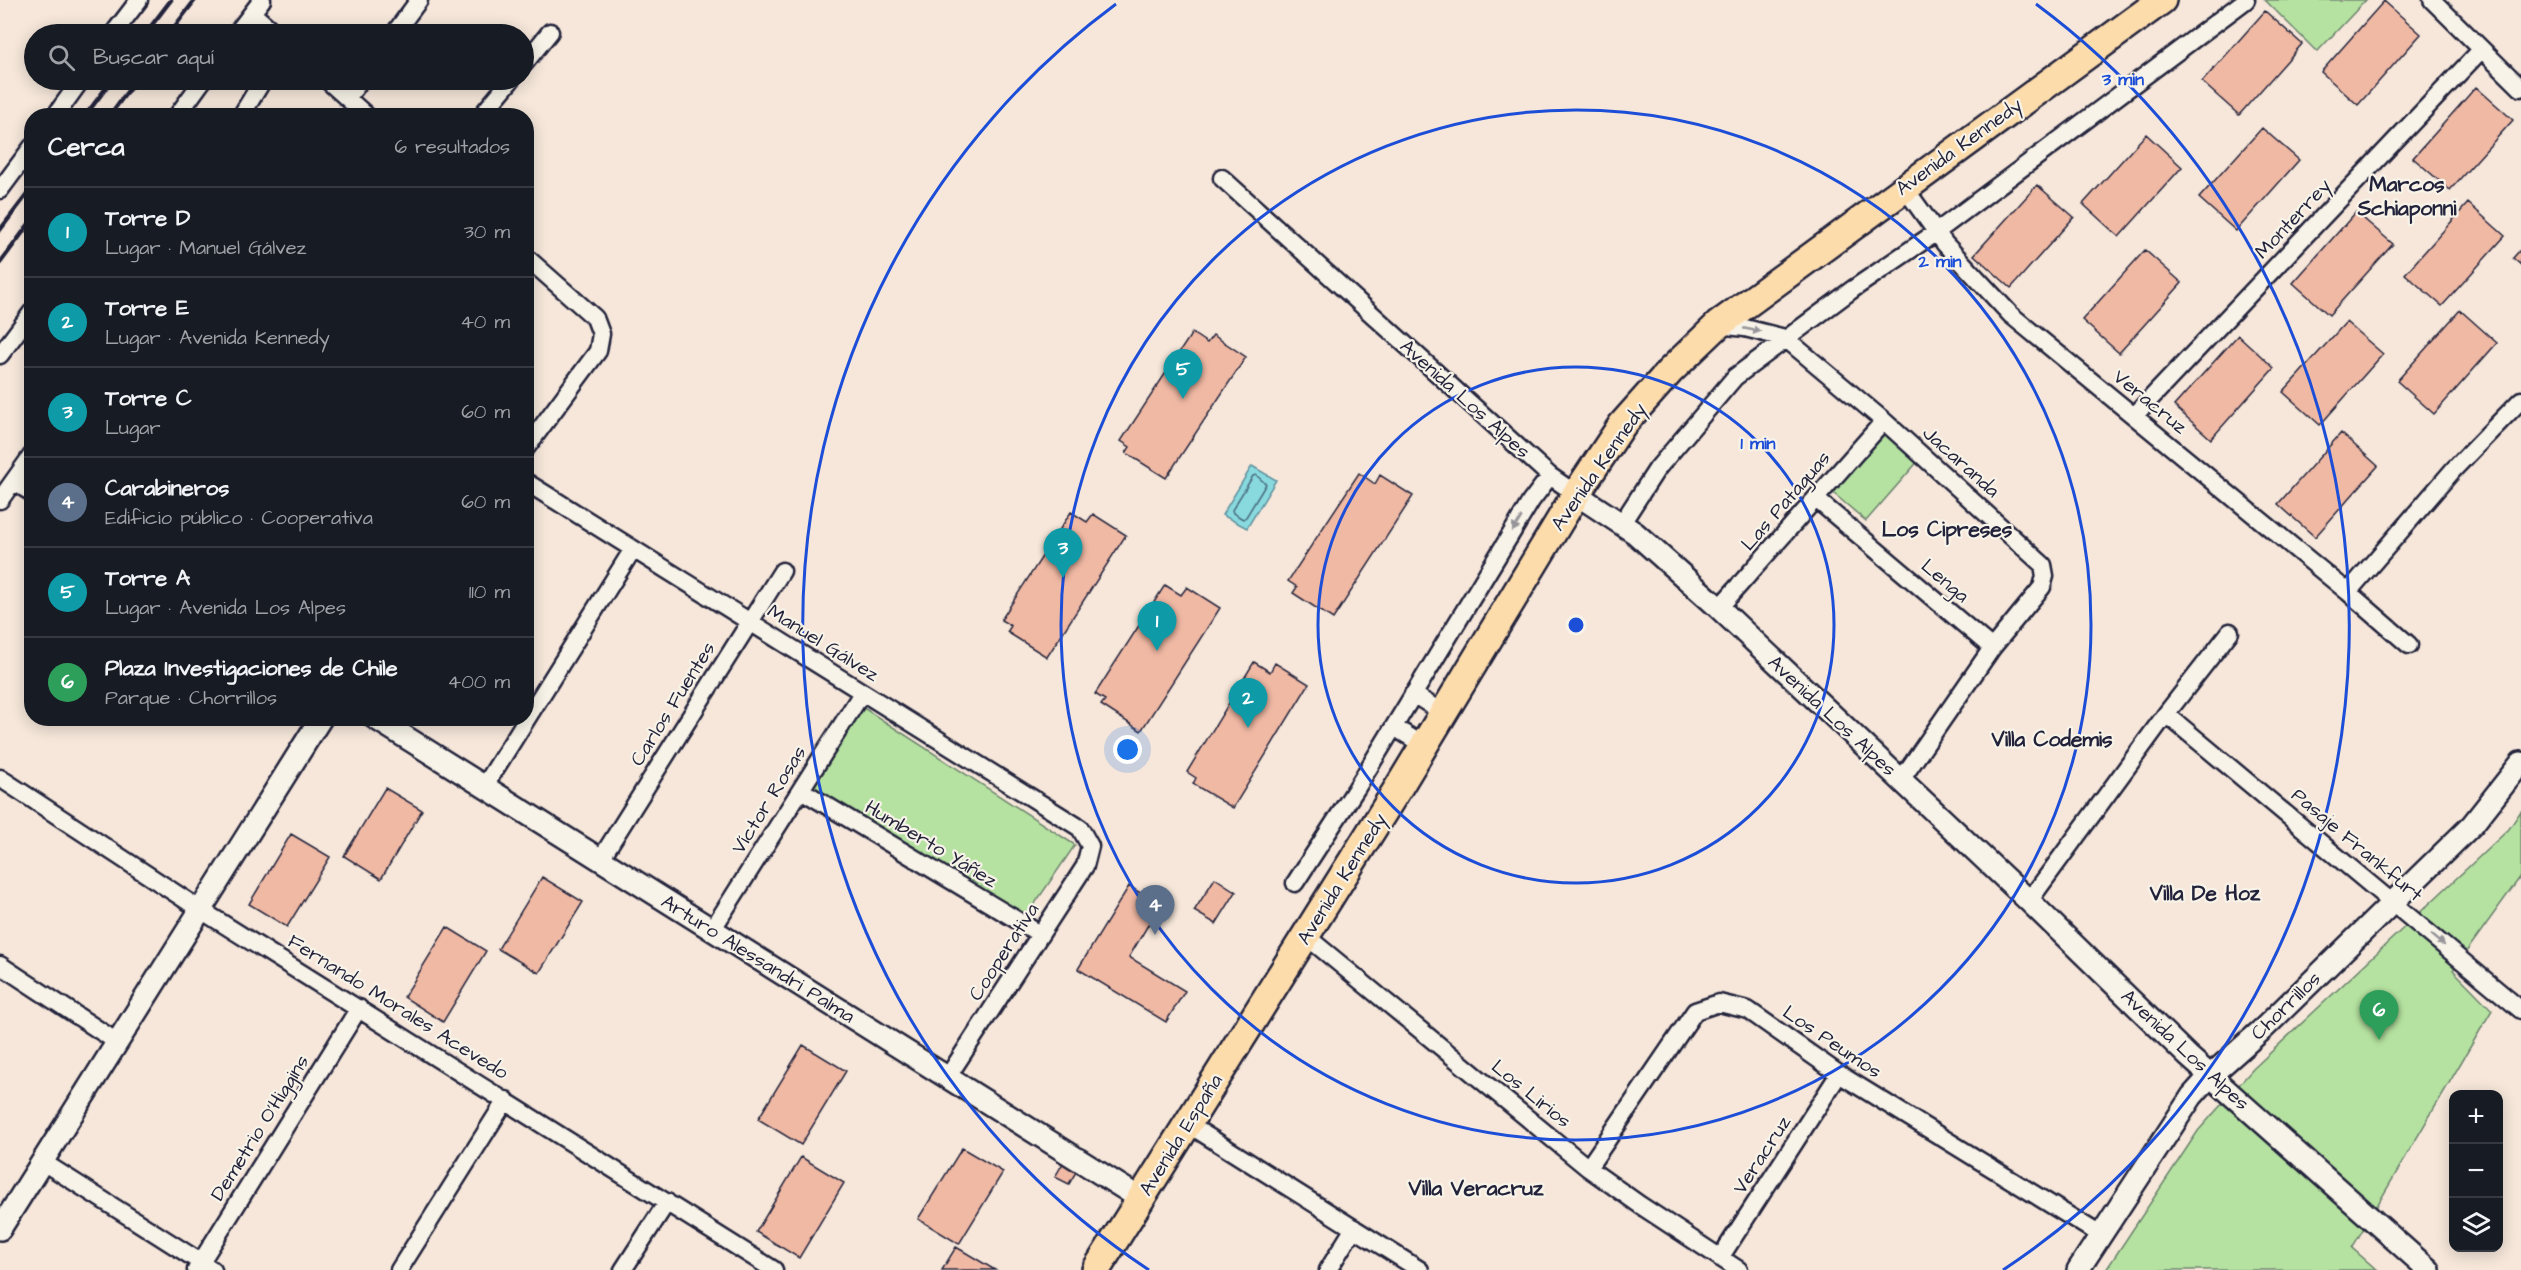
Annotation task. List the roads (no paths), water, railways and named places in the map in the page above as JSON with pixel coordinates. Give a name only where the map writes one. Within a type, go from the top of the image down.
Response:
[{"type":"main road","name":"Avenida Kennedy","points":[[1265,1000],[1576,494],[1622,425],[1670,371],[1718,325],[2162,0]]},
{"type":"main road","name":"Avenida España","points":[[1096,1270],[1265,1000]]},
{"type":"street","points":[[121,24],[139,0]]},
{"type":"street","points":[[401,24],[419,0]]},
{"type":"street","points":[[1622,523],[1657,469],[1735,377],[1852,289],[1935,233],[2246,0]]},
{"type":"street","points":[[2432,0],[2521,88]]},
{"type":"street","points":[[244,24],[257,7],[269,24]]},
{"type":"street","points":[[534,52],[550,32]]},
{"type":"street","name":"Monterrey","points":[[2134,416],[2481,50]]},
{"type":"street","points":[[60,108],[74,90]]},
{"type":"street","points":[[183,108],[196,90]]},
{"type":"street","points":[[246,108],[257,90]]},
{"type":"street","points":[[338,90],[358,108]]},
{"type":"street","points":[[347,98],[353,90]]},
{"type":"street","points":[[488,108],[503,90]]},
{"type":"street","points":[[0,190],[24,158]]},
{"type":"street","name":"Avenida Los Alpes","points":[[1222,178],[1550,476],[1622,523],[1719,608],[2210,1076],[2429,1270]]},
{"type":"street","name":"Veracruz","points":[[1904,187],[1935,233],[2011,315],[2348,592],[2409,645]]},
{"type":"street","points":[[534,264],[595,318],[602,334],[598,351],[534,437]]},
{"type":"street","points":[[0,355],[24,323]]},
{"type":"street","points":[[1718,325],[1745,328],[1785,338]]},
{"type":"street","name":"Jacaranda","points":[[1785,338],[1884,421],[2043,564],[2045,576],[2042,587],[1992,648],[1901,780]]},
{"type":"street","points":[[2348,592],[2454,469],[2521,400]]},
{"type":"street","name":"Las Pataguas","points":[[1719,608],[1884,421]]},
{"type":"street","points":[[0,500],[24,467]]},
{"type":"street","name":"Avenida Kennedy","points":[[1295,883],[1394,727],[1531,501],[1550,476]]},
{"type":"street","points":[[14,482],[24,488]]},
{"type":"street","name":"Manuel Gálvez","points":[[534,487],[1080,828],[1090,846]]},
{"type":"street","name":"Lenga","points":[[1816,499],[1992,648]]},
{"type":"street","points":[[534,707],[633,549]]},
{"type":"street","name":"Carlos Fuentes","points":[[600,860],[782,571]]},
{"type":"street","points":[[2029,901],[2166,714],[2230,632]]},
{"type":"street","name":"Víctor Rosas","points":[[712,930],[862,693]]},
{"type":"street","points":[[1413,694],[1443,713]]},
{"type":"street","name":"Pasaje Frankfurt","points":[[2166,714],[2521,1010]]},
{"type":"street","points":[[0,1229],[316,726]]},
{"type":"street","name":"Arturo Alessandri Palma","points":[[388,726],[1141,1199]]},
{"type":"street","points":[[484,787],[522,726]]},
{"type":"street","points":[[1394,727],[1423,745]]},
{"type":"street","name":"Chorrillos","points":[[2078,1270],[2102,1236],[2172,1123],[2192,1096],[2210,1076],[2264,1028],[2472,825],[2521,763]]},
{"type":"street","name":"Fernando Morales Acevedo","points":[[0,778],[201,910],[774,1270]]},
{"type":"street","name":"Humberto Yáñez","points":[[801,790],[1040,934]]},
{"type":"street","name":"Cooperativa","points":[[947,1078],[1085,866],[1090,846]]},
{"type":"street","name":"Los Lirios","points":[[1306,936],[1588,1168],[1739,1270]]},
{"type":"street","points":[[0,965],[117,1042]]},
{"type":"street","name":"Los Peumos","points":[[1588,1168],[1695,1011],[1719,1003],[1748,1010],[1839,1074],[2102,1236]]},
{"type":"street","name":"Demetrio O'Higgins","points":[[204,1267],[359,1008]]},
{"type":"street","name":"Veracruz","points":[[1720,1258],[1839,1074]]},
{"type":"street","points":[[399,1270],[506,1100]]},
{"type":"street","points":[[1188,1124],[1420,1270]]},
{"type":"street","points":[[43,1162],[204,1267]]},
{"type":"street","points":[[623,1270],[667,1202]]},
{"type":"street","points":[[1328,1270],[1354,1228]]},
{"type":"water","points":[[1252,466],[1276,480],[1247,528],[1222,515]]},
{"type":"railway","points":[[153,24],[171,0]]},
{"type":"railway","points":[[177,24],[195,0]]},
{"type":"railway","points":[[91,108],[104,90]]},
{"type":"railway","points":[[115,108],[128,90]]},
{"type":"railway","points":[[0,230],[24,198]]},
{"type":"railway","points":[[0,263],[24,231]]},
{"type":"place","name":"Torre A","points":[[1183,399]]},
{"type":"place","name":"Torre C","points":[[1063,578]]},
{"type":"place","name":"Torre D","points":[[1157,651]]},
{"type":"place","name":"Torre E","points":[[1248,728]]},
{"type":"place","name":"Carabineros","points":[[1155,935]]},
{"type":"place","name":"Plaza Investigaciones de Chile","points":[[2379,1040]]},
{"type":"district","name":"Marcos Schiaponni","points":[[2407,196]]},
{"type":"district","name":"Los Cipreses","points":[[1947,529]]},
{"type":"district","name":"Villa Codemis","points":[[2052,739]]},
{"type":"district","name":"Villa De Hoz","points":[[2205,893]]},
{"type":"district","name":"Villa Veracruz","points":[[1476,1188]]}]
